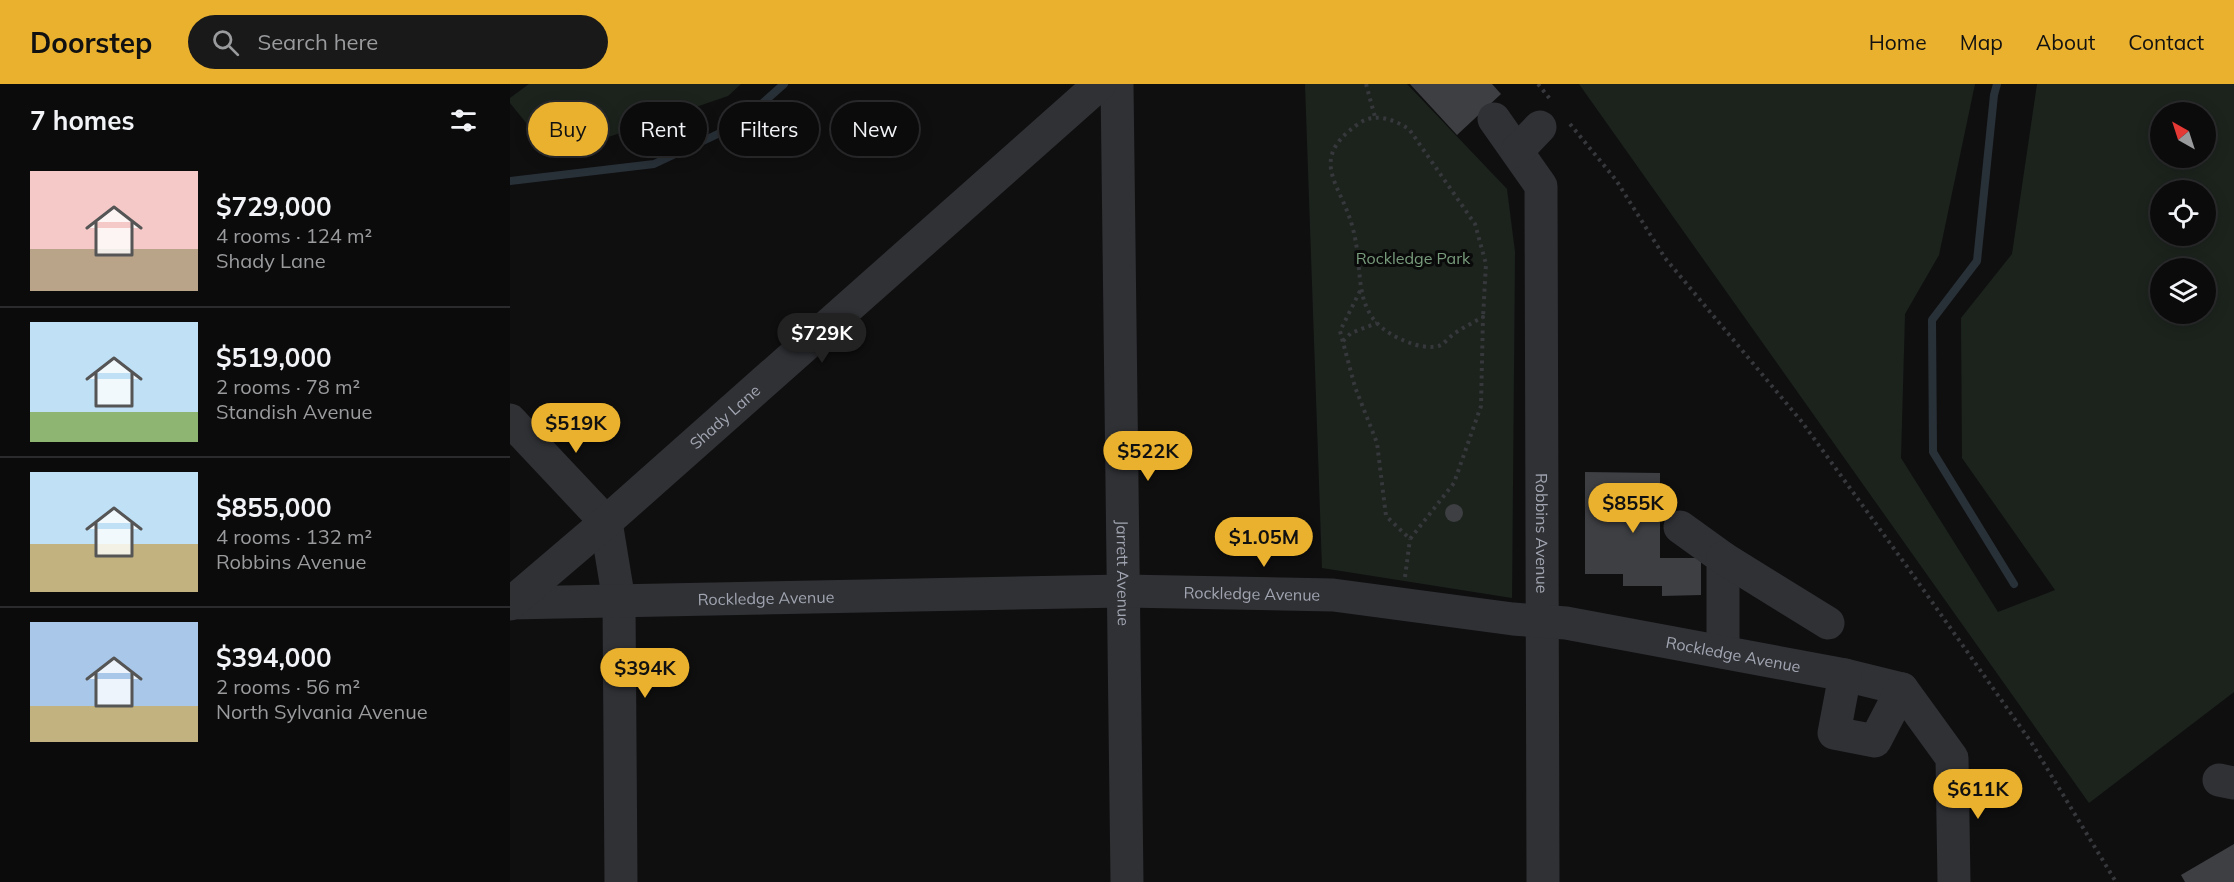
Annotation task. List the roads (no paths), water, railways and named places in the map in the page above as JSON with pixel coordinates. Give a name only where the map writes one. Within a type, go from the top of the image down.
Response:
[{"type":"street","name":"Shady Lane","points":[[510,603],[606,522],[1100,84]]},
{"type":"street","name":"Jarrett Avenue","points":[[1117,84],[1127,882]]},
{"type":"street","points":[[1494,119],[1517,151],[1555,119]]},
{"type":"street","name":"Robbins Avenue","points":[[1517,151],[1541,186],[1540,621],[1543,882]]},
{"type":"street","points":[[510,420],[606,522],[619,601],[621,882]]},
{"type":"street","points":[[1680,528],[1723,558],[1828,623]]},
{"type":"street","points":[[1723,558],[1723,652]]},
{"type":"street","name":"Rockledge Avenue","points":[[510,603],[1124,591],[1333,595],[1566,623],[1845,675],[1902,689]]},
{"type":"street","points":[[1845,675],[1834,734],[1875,741],[1902,689],[1952,758],[1954,882]]},
{"type":"waterway","points":[[510,181],[654,164],[739,124],[784,84]]},
{"type":"waterway","points":[[1997,84],[1977,261],[1932,320],[1933,452],[2014,584]]},
{"type":"park label","name":"Rockledge Park","points":[[1413,258]]}]
